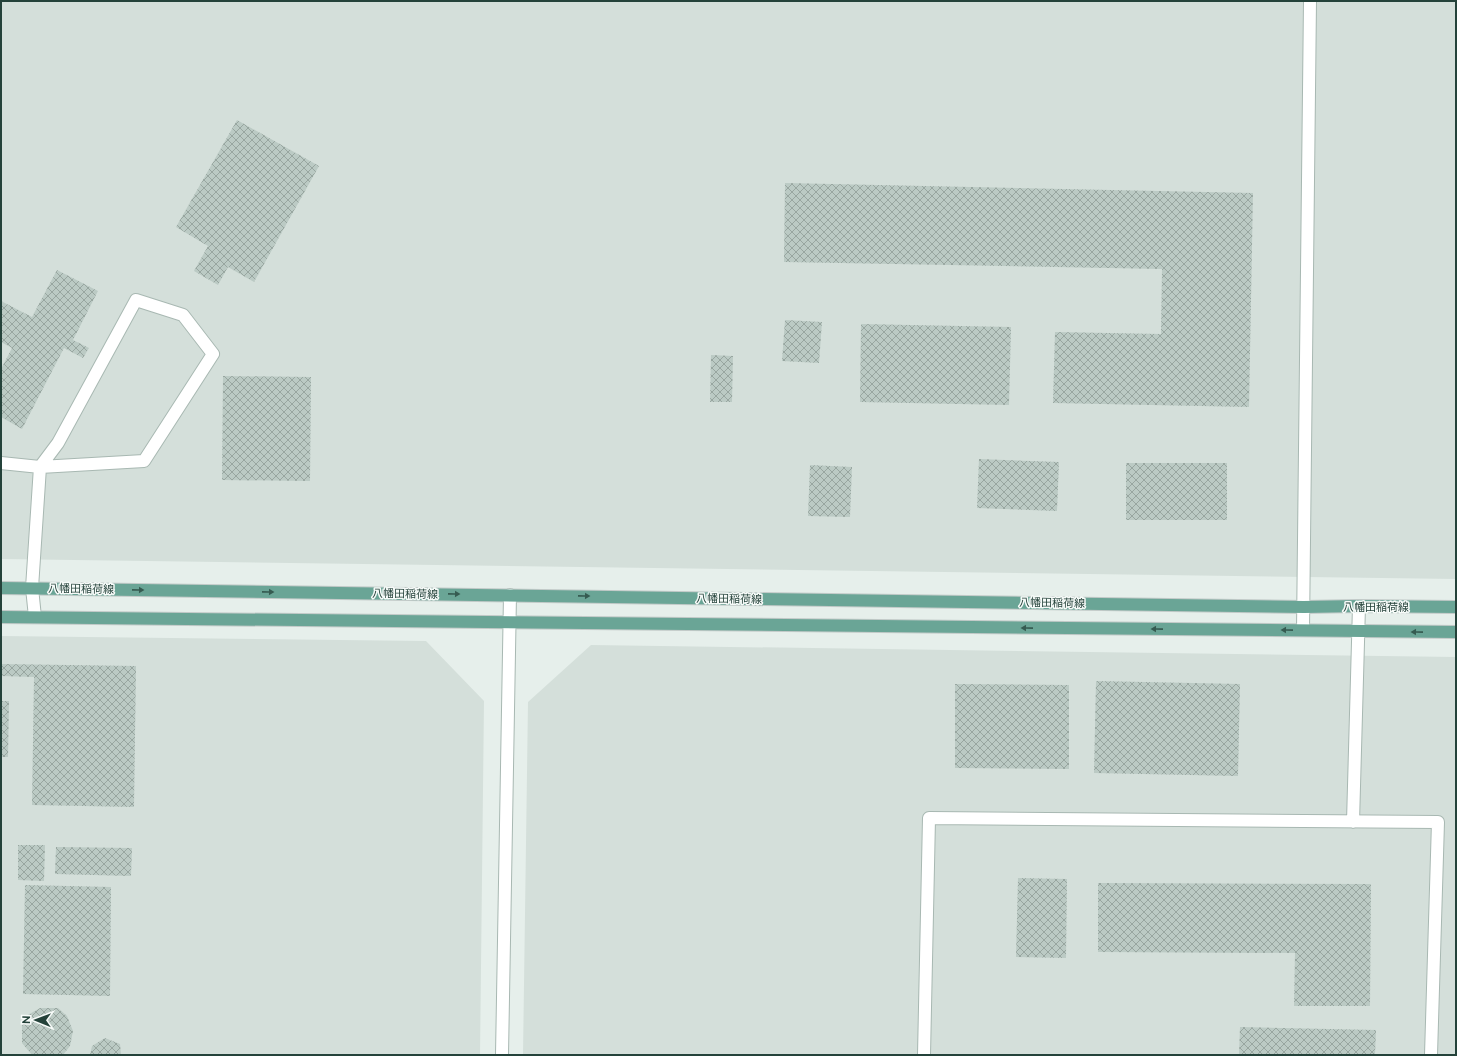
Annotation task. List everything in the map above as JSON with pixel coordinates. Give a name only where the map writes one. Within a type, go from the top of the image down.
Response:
[{"type":"main road","name":"八幡田稲荷線","points":[[1,588],[1304,607],[1456,607]]},
{"type":"main road","points":[[1,617],[1456,632]]},
{"type":"street","points":[[1303,630],[1310,1]]},
{"type":"street","points":[[1,464],[40,467],[144,460],[213,354],[183,315],[136,300],[58,443],[40,467],[32,588],[36,617]]},
{"type":"street","points":[[502,1055],[510,595]]},
{"type":"street","points":[[1353,822],[1359,606]]},
{"type":"street","points":[[924,1055],[929,818],[1438,822],[1431,1055]]},
{"type":"shaded area","points":[[1,1],[1456,1],[1456,579],[1,559]]},
{"type":"shaded area","points":[[1,636],[426,641],[484,701],[480,1055],[1,1055]]},
{"type":"shaded area","points":[[591,645],[1456,657],[1456,1055],[523,1055],[528,702]]},
{"type":"building","points":[[237,120],[319,166],[254,282],[228,267],[218,285],[194,271],[208,246],[176,227]]},
{"type":"building","points":[[785,183],[1253,193],[1249,407],[1053,403],[1055,332],[1161,334],[1162,269],[784,262]]},
{"type":"building","points":[[57,270],[98,291],[73,340],[89,348],[83,358],[64,348],[22,429],[1,417],[1,369],[12,348],[1,342],[1,301],[32,317]]},
{"type":"building","points":[[785,320],[822,322],[819,363],[782,361]]},
{"type":"building","points":[[861,324],[1011,327],[1009,405],[860,402]]},
{"type":"building","points":[[711,355],[733,356],[732,402],[710,402]]},
{"type":"building","points":[[223,376],[311,377],[310,481],[222,480]]},
{"type":"building","points":[[979,459],[1059,462],[1057,511],[977,508]]},
{"type":"building","points":[[1126,463],[1227,463],[1227,520],[1126,520]]},
{"type":"building","points":[[810,465],[852,467],[850,517],[808,516]]},
{"type":"building","points":[[1,664],[136,666],[134,807],[32,805],[34,677],[1,676]]},
{"type":"building","points":[[1096,681],[1240,684],[1238,776],[1094,773]]},
{"type":"building","points":[[955,684],[1069,685],[1069,769],[955,768]]},
{"type":"building","points":[[1,701],[9,701],[8,757],[1,757]]},
{"type":"building","points":[[18,845],[45,845],[44,881],[18,880]]},
{"type":"building","points":[[56,847],[132,848],[131,876],[55,874]]},
{"type":"building","points":[[1018,878],[1067,879],[1066,958],[1016,957]]},
{"type":"building","points":[[1098,883],[1371,884],[1370,1006],[1294,1006],[1295,953],[1098,952]]},
{"type":"building","points":[[25,885],[111,887],[110,996],[23,994]]},
{"type":"building","points":[[40,1008],[58,1008],[67,1016],[73,1031],[70,1046],[63,1055],[32,1055],[22,1043],[22,1026],[26,1016]]},
{"type":"building","points":[[1240,1027],[1376,1030],[1375,1055],[1239,1055]]},
{"type":"building","points":[[105,1038],[120,1044],[121,1055],[90,1055],[92,1046]]}]
